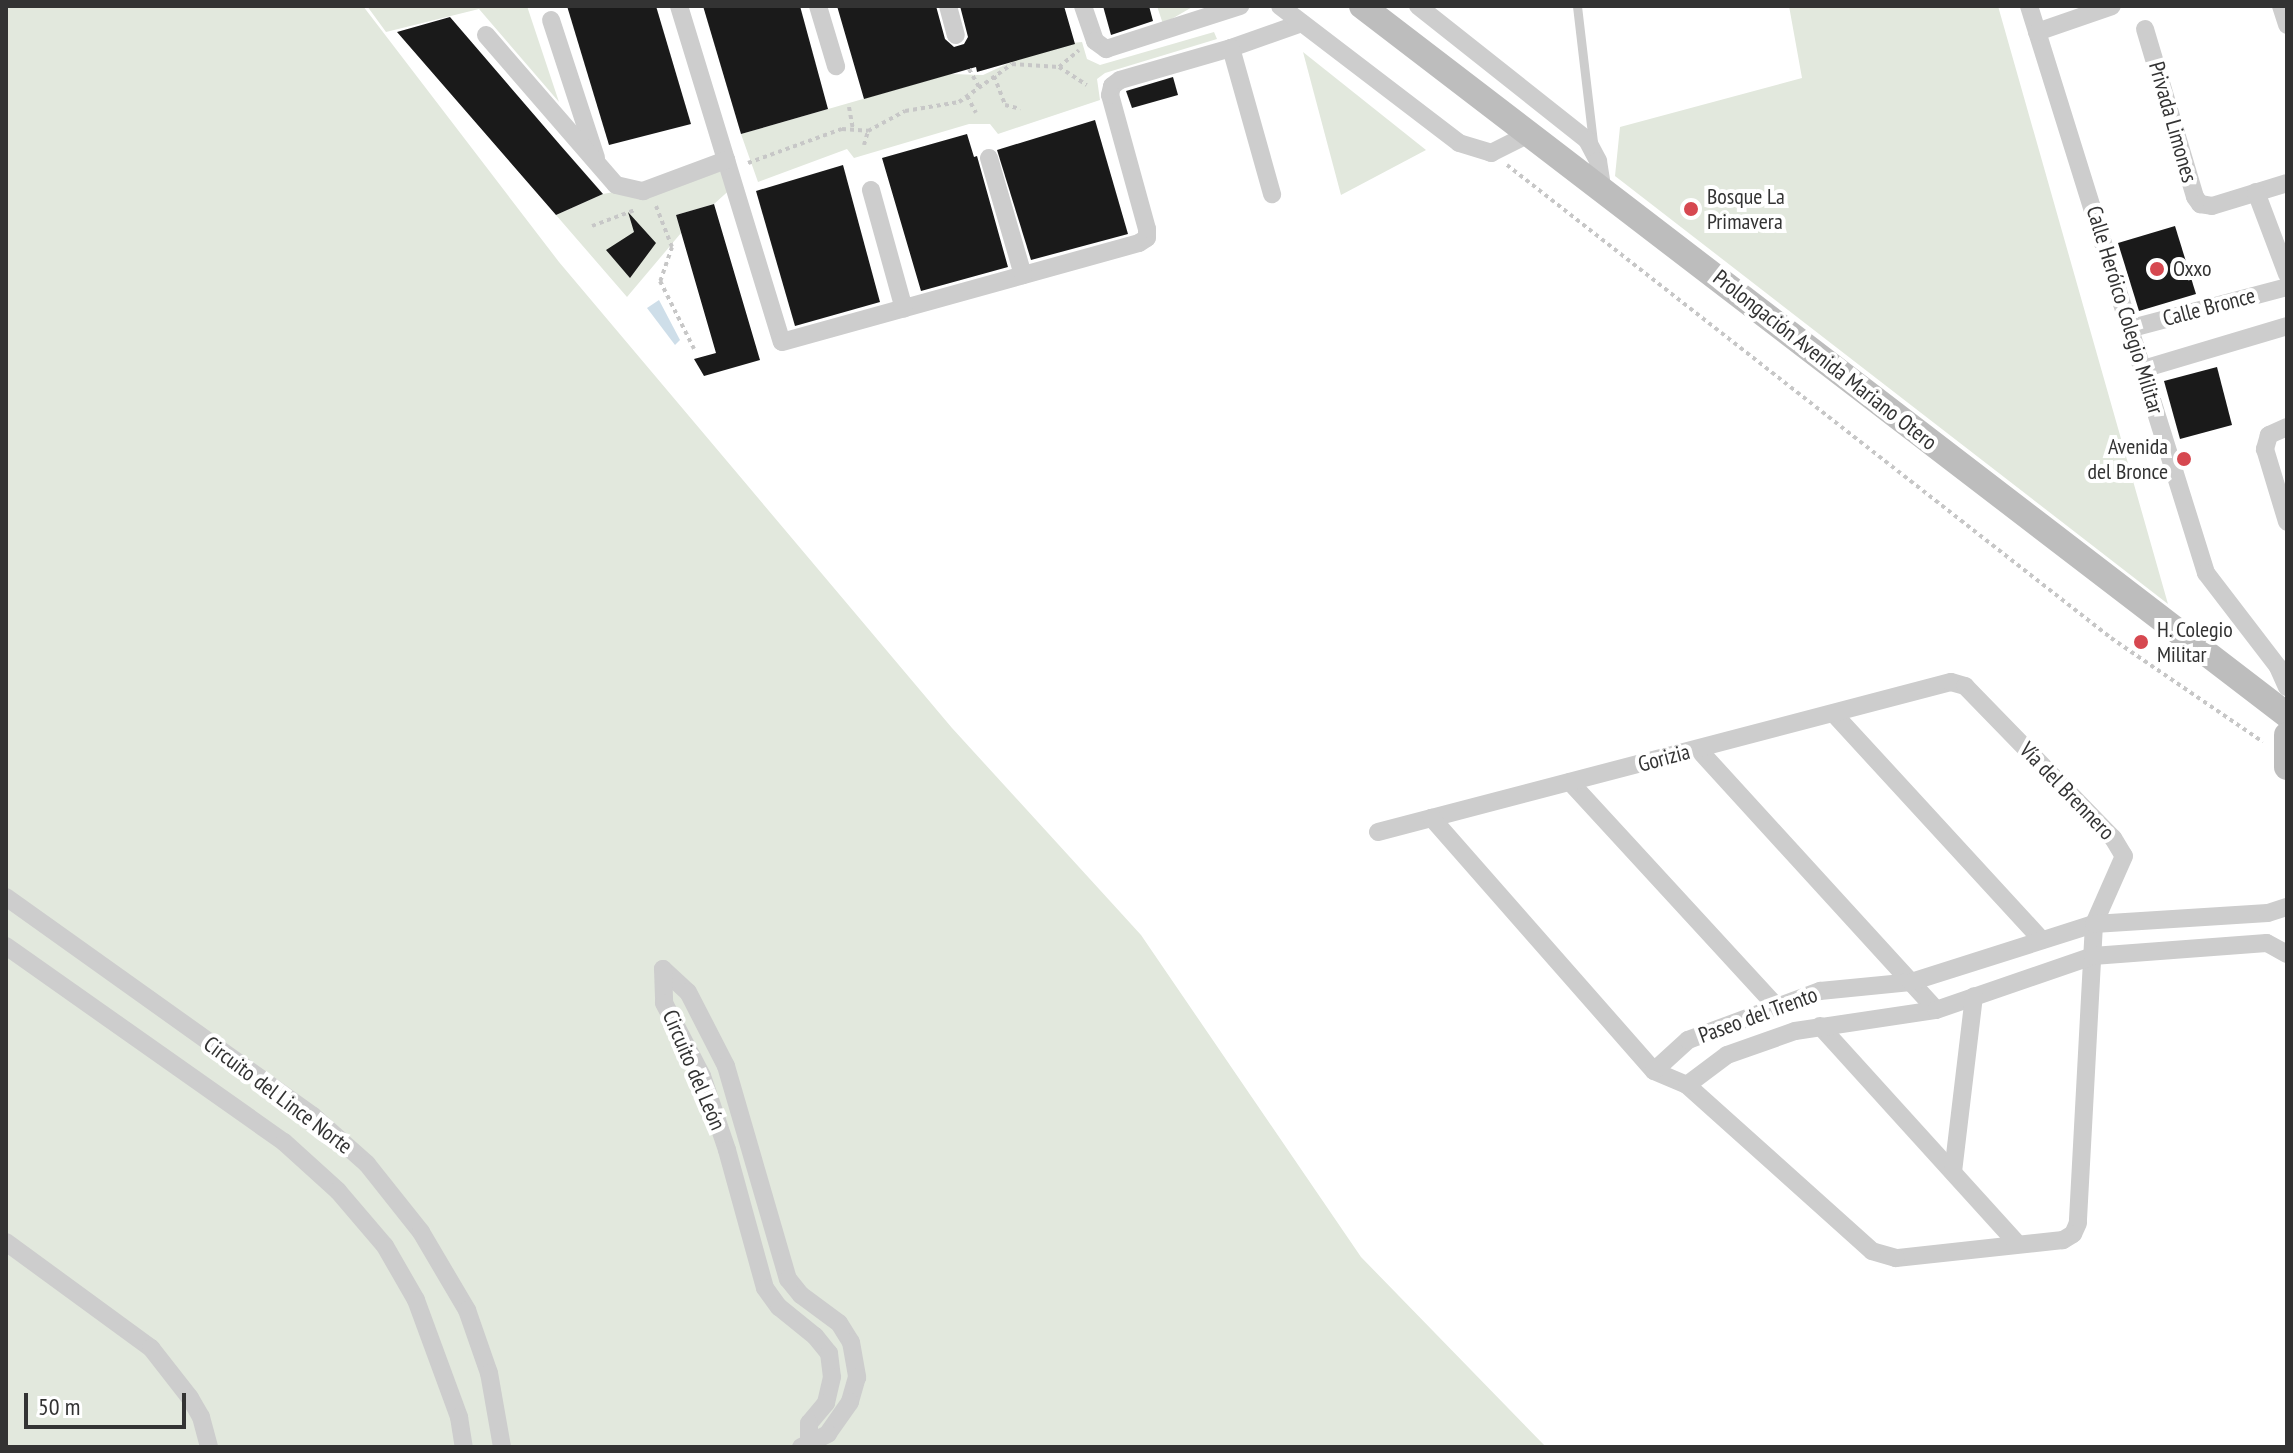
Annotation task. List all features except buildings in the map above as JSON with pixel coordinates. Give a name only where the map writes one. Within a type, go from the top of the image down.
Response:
[{"type":"street","points":[[679,6],[782,342],[1147,238],[1110,95],[1112,86],[1120,80],[1231,48],[1302,23]]},
{"type":"street","points":[[818,6],[836,66]]},
{"type":"street","points":[[948,6],[956,35]]},
{"type":"street","points":[[1083,6],[1095,41],[1106,49],[1240,6]]},
{"type":"street","points":[[1280,6],[1459,143],[1491,153],[1527,135]]},
{"type":"street","name":"Prolongación Avenida Mariano Otero","points":[[1362,6],[2287,715]]},
{"type":"street","points":[[1418,6],[1587,140],[1594,150],[1602,187]]},
{"type":"street","name":"Calle Heróico Colegio Militar","points":[[2029,6],[2206,573],[2278,667],[2287,687]]},
{"type":"street","points":[[2037,32],[2112,6]]},
{"type":"street","points":[[2281,6],[2287,25]]},
{"type":"street","points":[[551,20],[599,169]]},
{"type":"street","name":"Privada Limones","points":[[2145,29],[2195,197],[2200,204],[2212,206],[2287,183]]},
{"type":"street","points":[[486,35],[616,185],[643,191],[727,165]]},
{"type":"street","points":[[1231,48],[1272,194]]},
{"type":"street","points":[[989,158],[1023,275]]},
{"type":"street","points":[[871,190],[904,309]]},
{"type":"street","points":[[2256,192],[2287,274]]},
{"type":"street","name":"Calle Bronce","points":[[2132,328],[2287,287]]},
{"type":"street","name":"Calle Bronce","points":[[2143,369],[2287,326]]},
{"type":"street","points":[[2287,427],[2269,435],[2265,449],[2287,522]]},
{"type":"street","name":"Gorizia","points":[[1378,832],[1951,682]]},
{"type":"street","name":"Vía del Brennero","points":[[1951,682],[1965,686],[2113,838],[2124,856],[2094,924]]},
{"type":"street","points":[[1834,714],[2042,940]]},
{"type":"street","points":[[2287,735],[2287,767]]},
{"type":"street","points":[[1698,749],[1936,1010]]},
{"type":"street","points":[[1570,782],[1777,1007]]},
{"type":"street","points":[[1432,818],[1654,1071],[1687,1085],[1872,1251],[1896,1258],[2063,1240],[2073,1234],[2078,1223],[2094,924]]},
{"type":"street","name":"Circuito del Lince Norte","points":[[6,897],[313,1116],[367,1164],[421,1232],[467,1310],[489,1373],[502,1447]]},
{"type":"street","name":"Paseo del Trento","points":[[1654,1071],[1688,1040],[1820,991],[1911,982],[2094,924],[2268,913],[2287,907]]},
{"type":"street","points":[[2268,913],[2267,943],[2287,954]]},
{"type":"street","name":"Paseo del Trento","points":[[1687,1085],[1727,1055],[1820,1026],[1936,1010],[2093,956],[2267,943]]},
{"type":"street","name":"Circuito del Lince Norte","points":[[6,946],[284,1142],[338,1191],[385,1246],[416,1300],[459,1417],[464,1447]]},
{"type":"street","name":"Circuito del León","points":[[663,969],[688,992],[726,1066],[788,1279],[801,1295],[839,1323],[851,1342],[857,1377],[850,1402],[828,1434],[805,1444],[809,1423],[826,1403],[832,1377],[829,1353],[815,1336],[779,1307],[765,1288],[702,1076],[664,1003],[663,969]]},
{"type":"street","points":[[1953,1172],[1974,996]]},
{"type":"street","points":[[1820,1026],[2018,1244]]},
{"type":"street","points":[[6,1242],[151,1348],[190,1398],[201,1417],[209,1447]]},
{"type":"lane","points":[[1577,6],[1594,150]]},
{"type":"path","points":[[1059,67],[1083,47]]},
{"type":"path","points":[[727,165],[842,129],[868,131],[905,111],[959,102],[1012,64],[1059,67],[1087,85]]},
{"type":"path","points":[[969,69],[979,87]]},
{"type":"path","points":[[994,76],[1005,105],[1021,109]]},
{"type":"path","points":[[967,96],[976,113]]},
{"type":"path","points":[[849,107],[853,130]]},
{"type":"path","points":[[864,145],[868,131]]},
{"type":"path","points":[[1491,153],[2111,638],[2254,736]]},
{"type":"path","points":[[592,226],[655,202],[672,247],[660,281],[694,349]]},
{"type":"shaded area","points":[[6,6],[363,6],[559,262],[952,728],[1141,935],[1361,1257],[1546,1447],[6,1447]]},
{"type":"shaded area","points":[[367,6],[527,6],[559,102],[479,9],[386,32]]},
{"type":"shaded area","points":[[1157,6],[1194,6],[1163,24]]},
{"type":"shaded area","points":[[1789,6],[1998,6],[2168,604],[1615,176],[1620,127],[1802,78]]},
{"type":"shaded area","points":[[1214,32],[1217,39],[1105,73],[1097,79],[1100,100],[998,134],[990,124],[969,124],[854,158],[847,149],[758,182],[741,134],[950,74],[983,75],[1024,56],[1072,43],[1082,42],[1087,59],[1100,65]]},
{"type":"shaded area","points":[[1303,52],[1426,150],[1341,195]]},
{"type":"shaded area","points":[[729,170],[734,186],[714,204],[676,215],[681,233],[627,297],[556,215],[603,194]]},
{"type":"shaded area","points":[[659,300],[680,340],[675,345],[647,308]]},
{"type":"place","name":"Bosque La Primavera","points":[[1691,209]]},
{"type":"place","name":"Oxxo","points":[[2157,269]]},
{"type":"place","name":"Avenida del Bronce","points":[[2184,459]]},
{"type":"place","name":"H. Colegio Militar","points":[[2141,642]]}]
